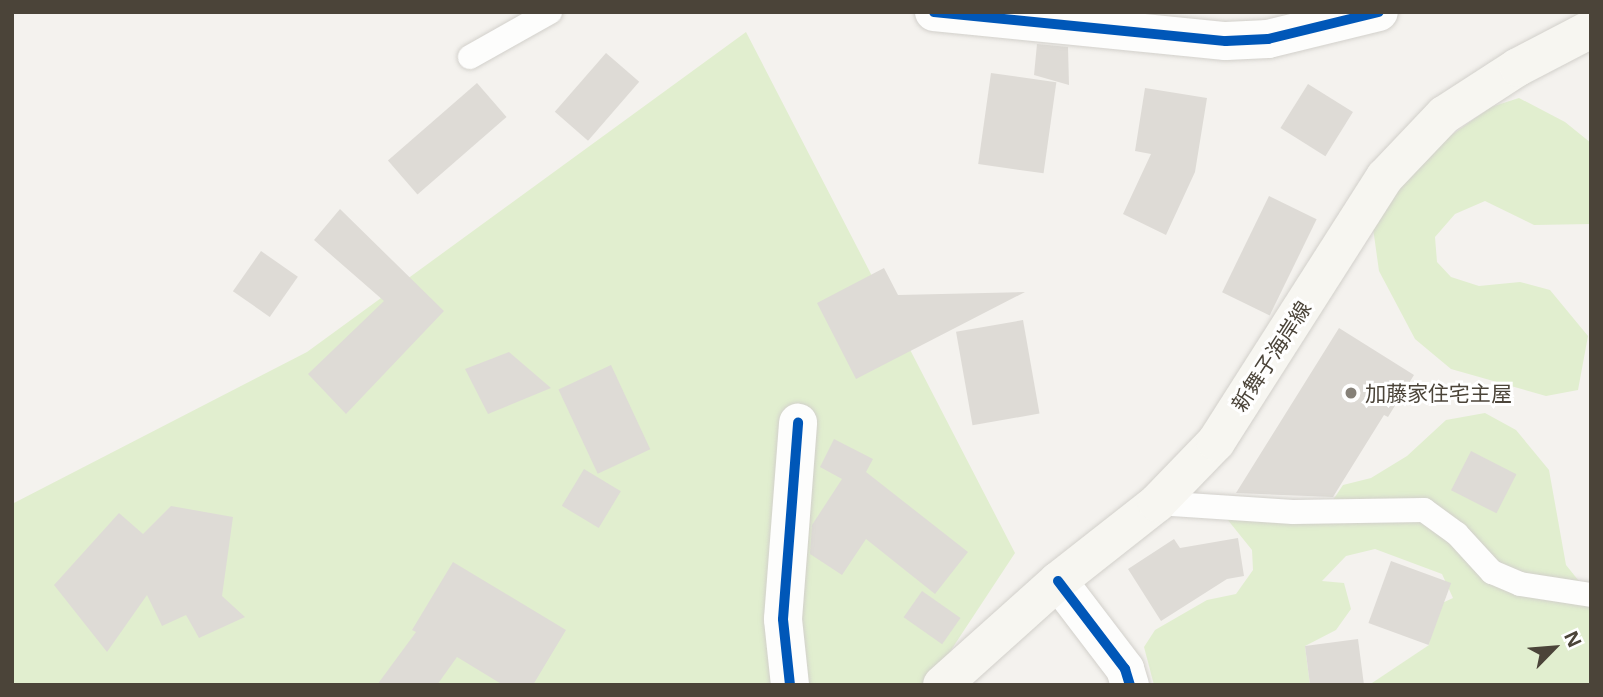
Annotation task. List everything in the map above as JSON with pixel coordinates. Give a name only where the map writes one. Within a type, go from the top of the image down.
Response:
[{"type":"main road","name":"新舞子海岸線","points":[[942,685],[1058,582],[1157,503],[1216,442],[1385,177],[1444,115],[1518,67],[1591,29]]},
{"type":"street","points":[[934,12],[1226,41],[1268,39],[1379,12]]},
{"type":"street","points":[[790,685],[783,619],[798,423]]},
{"type":"street","points":[[1058,582],[1125,669],[1130,685]]},
{"type":"lane","points":[[470,57],[551,12]]},
{"type":"lane","points":[[1157,503],[1293,512],[1424,510],[1457,534],[1492,572],[1520,584],[1591,595]]},
{"type":"green space","points":[[746,32],[1015,553],[928,685],[12,685],[12,504],[307,352]]},
{"type":"green space","points":[[1519,98],[1565,122],[1591,143],[1591,224],[1534,225],[1485,201],[1455,214],[1435,237],[1437,262],[1451,277],[1479,286],[1520,282],[1550,290],[1588,336],[1578,390],[1546,396],[1451,369],[1415,339],[1379,271],[1373,228],[1422,156],[1491,107]]},
{"type":"green space","points":[[1485,413],[1516,430],[1549,470],[1566,565],[1591,596],[1591,685],[1369,685],[1429,645],[1433,614],[1440,604],[1453,598],[1442,574],[1375,549],[1346,556],[1322,581],[1344,583],[1351,609],[1336,630],[1305,646],[1310,685],[1154,685],[1144,647],[1155,630],[1207,600],[1236,594],[1253,570],[1252,550],[1223,514],[1325,512],[1343,485],[1371,478],[1407,456],[1446,420]]},
{"type":"building","points":[[1037,44],[1068,47],[1069,85],[1034,75]]},
{"type":"building","points":[[606,53],[639,82],[588,141],[555,112]]},
{"type":"building","points":[[991,73],[1056,82],[1044,173],[978,164]]},
{"type":"building","points":[[477,83],[507,117],[417,194],[388,160]]},
{"type":"building","points":[[1308,84],[1353,112],[1325,156],[1280,128]]},
{"type":"building","points":[[1145,88],[1207,98],[1195,172],[1166,235],[1123,214],[1151,154],[1135,151]]},
{"type":"building","points":[[1269,196],[1317,219],[1270,315],[1222,292]]},
{"type":"building","points":[[340,209],[444,311],[346,414],[308,374],[384,301],[314,240]]},
{"type":"building","points":[[261,251],[298,277],[270,317],[233,291]]},
{"type":"building","points":[[884,268],[898,295],[1025,292],[856,379],[817,303]]},
{"type":"building","points":[[1023,320],[1039,414],[973,425],[956,332]]},
{"type":"building","name":"加藤家住宅主屋","points":[[1339,328],[1414,375],[1388,417],[1384,415],[1333,497],[1236,493]]},
{"type":"building","points":[[509,352],[551,388],[488,414],[465,369]]},
{"type":"building","points":[[611,365],[650,449],[598,474],[558,390]]},
{"type":"building","points":[[834,439],[873,459],[866,472],[968,552],[935,594],[866,539],[842,575],[810,554],[812,525],[842,479],[820,467]]},
{"type":"building","points":[[1471,451],[1516,474],[1496,513],[1451,490]]},
{"type":"building","points":[[584,469],[621,491],[599,528],[562,506]]},
{"type":"building","points":[[171,506],[233,517],[222,596],[245,617],[199,638],[186,615],[162,626],[147,595],[107,652],[54,585],[119,513],[143,534]]},
{"type":"building","points":[[1238,538],[1244,576],[1227,579],[1161,621],[1128,569],[1174,539],[1180,548]]},
{"type":"building","points":[[1391,561],[1451,583],[1429,645],[1368,623]]},
{"type":"building","points":[[453,562],[566,630],[533,685],[503,685],[457,657],[437,685],[377,685],[416,632],[412,630]]},
{"type":"building","points":[[922,591],[961,618],[942,644],[904,617]]},
{"type":"building","points":[[1358,639],[1364,685],[1310,685],[1305,646]]},
{"type":"cycle path","points":[[934,12],[1226,41],[1268,39],[1379,12]]},
{"type":"cycle path","points":[[790,685],[783,619],[798,423]]},
{"type":"cycle path","points":[[1058,581],[1125,669],[1130,685]]},
{"type":"place","name":"加藤家住宅主屋","points":[[1351,393]]}]
